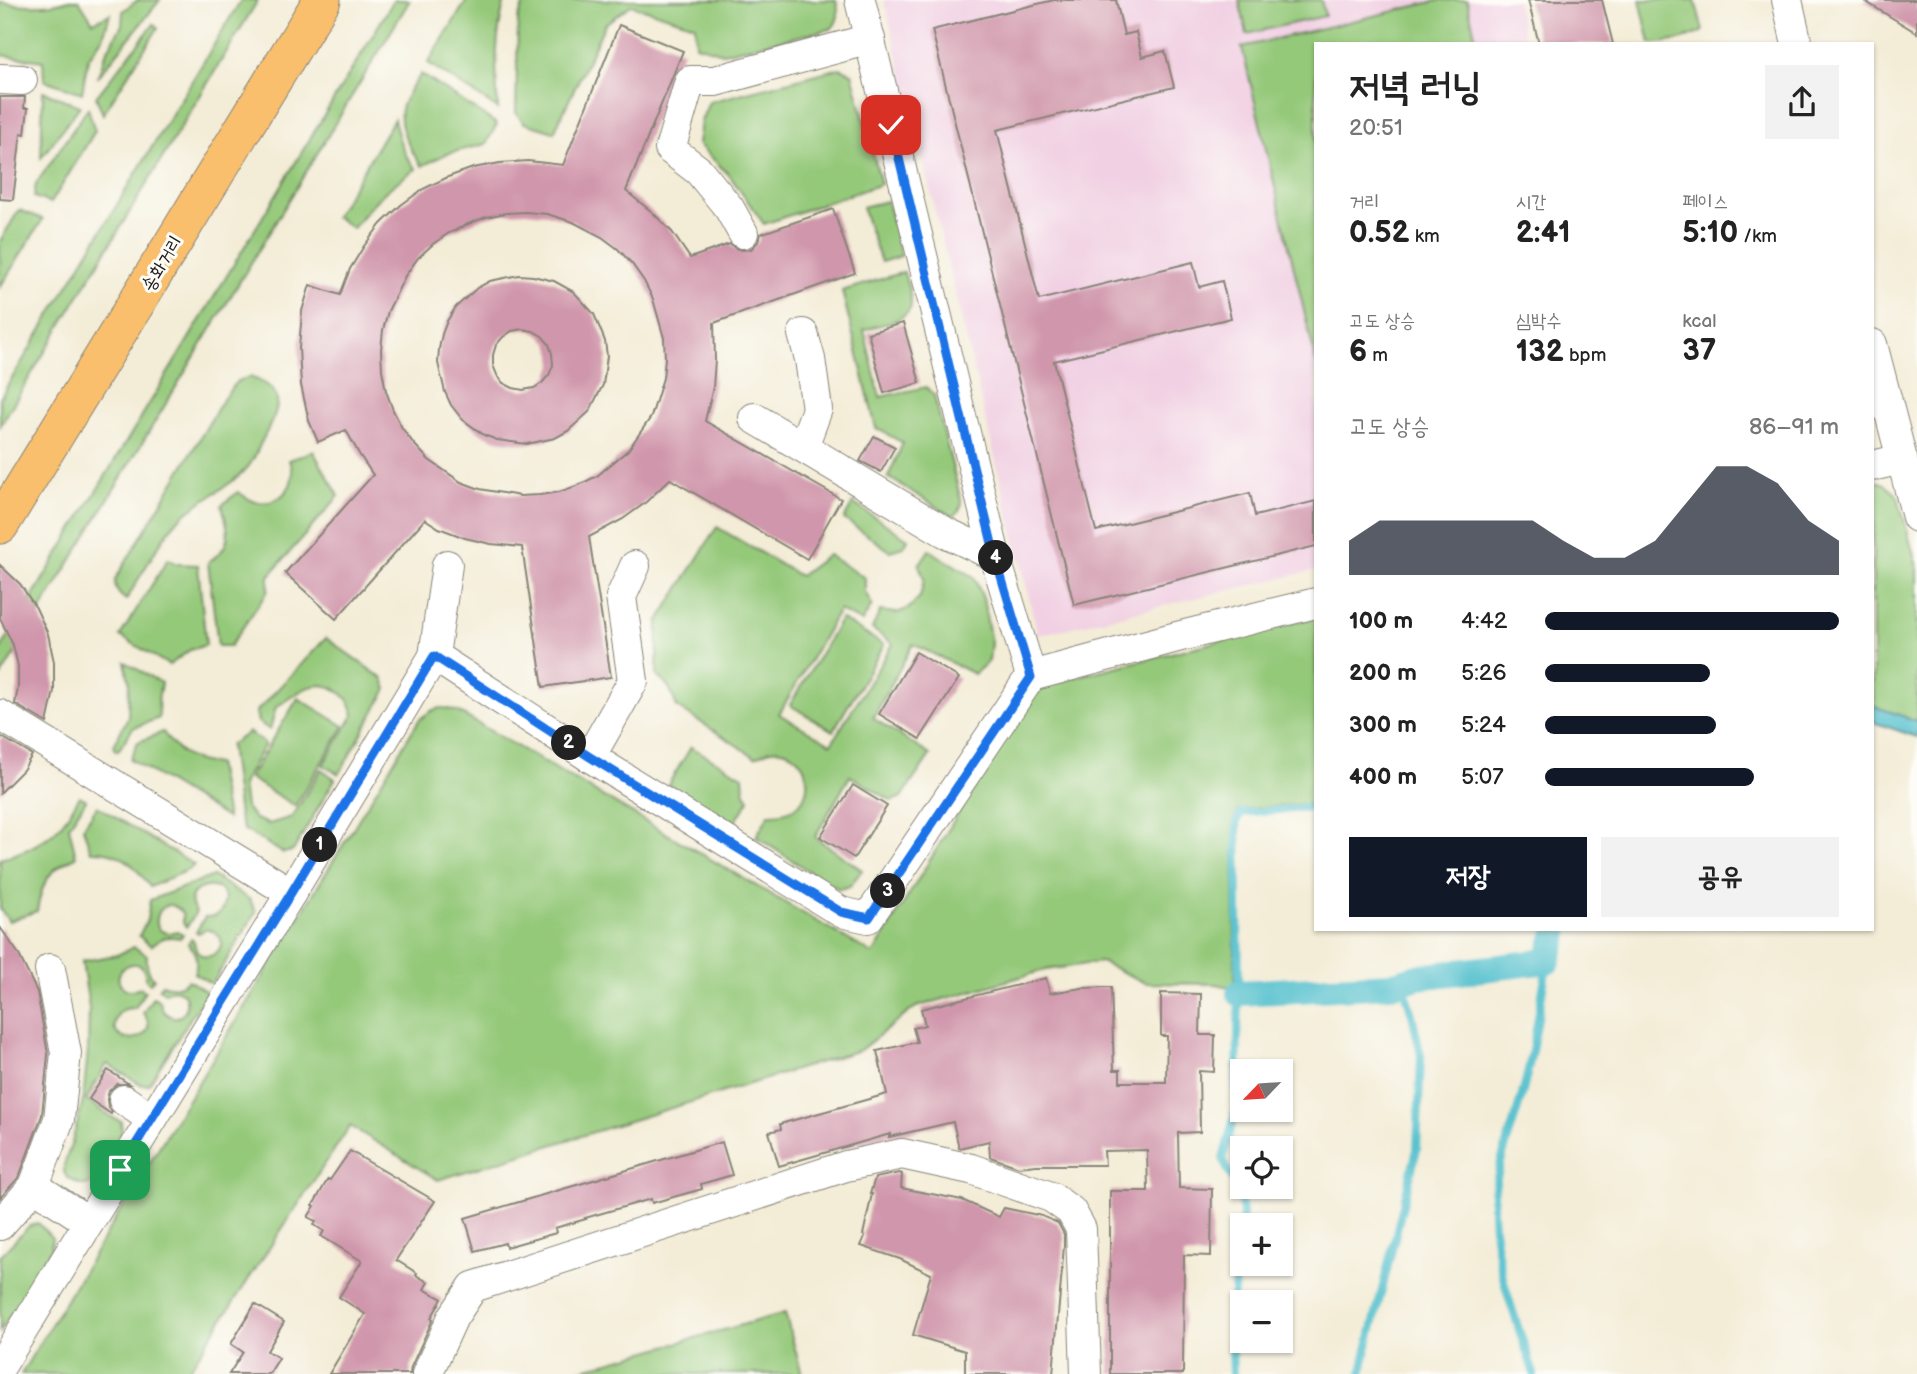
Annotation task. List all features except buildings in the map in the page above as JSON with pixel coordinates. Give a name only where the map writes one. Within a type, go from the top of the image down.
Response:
[{"type":"main road","name":"송화거리","points":[[0,525],[321,0]]},
{"type":"street","points":[[860,0],[995,556],[1031,677]]},
{"type":"street","points":[[1787,0],[1797,42]]},
{"type":"street","points":[[743,233],[729,208],[699,172],[670,149],[691,81],[715,81],[870,39]]},
{"type":"street","points":[[803,334],[810,359],[817,409],[803,447]]},
{"type":"street","points":[[1874,352],[1917,517]]},
{"type":"street","points":[[754,418],[945,532],[995,556]]},
{"type":"street","points":[[1874,466],[1902,459]]},
{"type":"street","points":[[0,1367],[434,656],[447,565]]},
{"type":"street","points":[[590,757],[633,681],[621,597],[635,566]]},
{"type":"street","points":[[434,656],[590,757],[841,912],[869,918],[1031,677],[1314,603]]},
{"type":"street","points":[[0,715],[291,893]]},
{"type":"street","points":[[0,1225],[34,1186],[59,1119],[66,1052],[50,969]]},
{"type":"street","points":[[124,1100],[152,1119]]},
{"type":"street","points":[[427,1374],[453,1317],[473,1287],[846,1166],[902,1154],[971,1169],[1052,1197],[1071,1211],[1081,1229],[1086,1374]]},
{"type":"street","points":[[34,1186],[89,1222]]},
{"type":"shaded area","points":[[884,0],[1516,0],[1526,42],[1314,42],[1314,570],[1038,635]]},
{"type":"green space","points":[[79,0],[93,22],[110,14],[103,37],[88,59],[82,93],[44,80],[43,61],[0,55],[0,2],[35,5]]},
{"type":"green space","points":[[138,0],[160,0],[97,78],[106,53],[122,25],[123,11]]},
{"type":"green space","points":[[241,0],[258,0],[0,426],[0,398]]},
{"type":"green space","points":[[394,0],[410,0],[0,678],[0,650]]},
{"type":"green space","points":[[467,0],[505,0],[497,54],[498,109],[428,63]]},
{"type":"green space","points":[[525,0],[836,0],[838,16],[831,29],[723,53],[696,45],[695,25],[631,5],[605,24],[554,132],[524,123],[516,113],[518,19]]},
{"type":"green space","points":[[1239,0],[1321,0],[1325,16],[1247,34]]},
{"type":"green space","points":[[1441,0],[1467,0],[1477,42],[1314,42],[1314,353],[1242,47]]},
{"type":"green space","points":[[1640,0],[1695,0],[1703,31],[1668,42],[1650,42]]},
{"type":"green space","points":[[154,24],[158,28],[103,114],[96,97]]},
{"type":"green space","points":[[840,68],[852,73],[881,184],[764,224],[729,175],[698,144],[701,121],[709,102]]},
{"type":"green space","points":[[421,74],[497,124],[486,144],[446,154],[422,166],[406,139],[401,124],[404,100]]},
{"type":"green space","points":[[43,91],[80,106],[41,158]]},
{"type":"green space","points":[[88,108],[95,131],[51,203],[34,197],[36,184]]},
{"type":"green space","points":[[394,119],[404,152],[416,169],[381,195],[353,228],[335,217]]},
{"type":"green space","points":[[887,201],[901,256],[881,262],[862,207]]},
{"type":"green space","points":[[19,210],[43,219],[0,287],[0,241]]},
{"type":"green space","points":[[904,272],[911,297],[909,310],[899,319],[864,330],[880,397],[926,387],[934,395],[962,504],[952,516],[888,477],[903,443],[876,428],[842,291]]},
{"type":"green space","points":[[250,377],[271,388],[277,402],[273,419],[252,461],[232,482],[179,519],[158,547],[126,600],[118,592],[115,580],[224,398],[237,381]]},
{"type":"green space","points":[[313,451],[339,496],[269,576],[268,591],[230,646],[218,646],[208,562],[226,544],[228,531],[222,505],[238,492],[260,502],[275,500],[290,486],[292,470],[289,460]]},
{"type":"green space","points":[[1874,481],[1887,486],[1898,497],[1917,567],[1917,721],[1874,706]]},
{"type":"green space","points":[[853,503],[908,539],[904,547],[890,551],[844,519]]},
{"type":"green space","points":[[717,527],[800,576],[828,555],[865,578],[865,592],[872,605],[862,622],[839,610],[779,714],[831,744],[893,644],[872,629],[880,611],[896,613],[908,609],[920,597],[924,579],[919,565],[929,550],[974,577],[983,598],[991,643],[989,661],[974,674],[913,644],[873,718],[930,755],[902,797],[892,801],[850,776],[815,837],[862,870],[850,886],[840,889],[829,884],[756,837],[769,814],[787,812],[799,804],[806,793],[804,768],[796,757],[785,751],[771,750],[755,757],[677,707],[669,687],[657,675],[658,622]]},
{"type":"green space","points":[[168,559],[177,564],[198,565],[206,645],[190,650],[169,665],[120,636]]},
{"type":"green space","points":[[1314,617],[1314,803],[1238,811],[1234,820],[1235,988],[1216,984],[1146,983],[1101,962],[1045,970],[916,1007],[860,1050],[438,1180],[350,1126],[186,1374],[21,1374],[419,720],[429,712],[446,708],[458,712],[873,954],[1033,690],[1039,686]]},
{"type":"green space","points":[[841,619],[884,645],[833,731],[790,705]]},
{"type":"green space","points":[[326,638],[383,679],[387,689],[339,774],[323,765],[354,714],[347,700],[335,689],[319,685],[297,693],[276,707],[270,730],[258,722],[256,712]]},
{"type":"green space","points":[[125,662],[161,683],[159,718],[133,728],[118,751],[114,749],[114,745],[128,717],[129,681]]},
{"type":"green space","points":[[298,698],[344,726],[295,806],[249,778]]},
{"type":"green space","points":[[163,732],[174,746],[192,759],[217,764],[227,818],[130,759],[138,742]]},
{"type":"green space","points":[[249,732],[265,744],[242,785],[245,806],[255,819],[269,824],[292,817],[321,769],[335,779],[293,851],[283,853],[243,829],[230,745]]},
{"type":"green space","points":[[691,747],[743,776],[744,790],[749,800],[734,824],[668,785]]},
{"type":"green space","points":[[80,796],[86,800],[69,826],[76,857],[59,866],[48,878],[41,892],[37,911],[9,921],[0,909],[0,859],[46,839],[64,821]]},
{"type":"green space","points":[[97,806],[194,865],[150,887],[126,860],[111,853],[91,851],[83,828]]},
{"type":"green space","points":[[213,876],[250,900],[256,912],[212,984],[194,973],[196,957],[188,943],[191,939],[194,941],[197,951],[202,955],[208,956],[219,950],[220,938],[214,932],[196,932],[205,917],[216,915],[222,910],[225,897],[221,891],[206,887],[193,895],[191,902],[196,912],[187,927],[177,908],[170,905],[159,912],[157,925],[161,930],[167,933],[177,931],[183,934],[180,938],[164,938],[151,946],[139,936],[147,920],[150,900]]},
{"type":"green space","points":[[134,947],[147,955],[148,967],[154,979],[150,983],[146,980],[144,970],[139,965],[133,964],[122,970],[119,982],[124,988],[141,988],[145,991],[135,1008],[124,1010],[116,1018],[115,1028],[118,1035],[134,1038],[147,1031],[148,1023],[143,1013],[153,997],[160,1001],[166,1014],[176,1017],[182,1015],[185,1010],[185,996],[174,990],[165,993],[159,988],[162,984],[176,986],[188,980],[207,992],[149,1084],[142,1085],[107,1064],[86,1100],[121,1121],[122,1132],[94,1181],[89,1185],[81,1185],[67,1178],[64,1165],[83,1101],[88,1050],[89,1008],[82,961],[117,955]]},
{"type":"green space","points":[[38,1223],[52,1238],[51,1249],[0,1332],[0,1256],[29,1226]]},
{"type":"green space","points":[[785,1313],[802,1374],[565,1374]]},
{"type":"water","points":[[1874,706],[1917,721],[1917,737],[1874,722]]},
{"type":"waterway","points":[[1233,1374],[1231,1318],[1243,1213],[1239,1190],[1223,1159],[1236,1110],[1239,993],[1237,821],[1241,813],[1314,807]]},
{"type":"waterway","points":[[1239,993],[1391,985],[1418,977],[1548,961],[1556,931]]},
{"type":"waterway","points":[[1534,1374],[1502,1274],[1493,1213],[1500,1164],[1529,1068],[1548,961]]},
{"type":"waterway","points":[[1361,1374],[1417,1149],[1421,1056],[1402,982]]},
{"type":"route","points":[[120,1170],[434,656],[590,757],[841,912],[869,918],[1031,677],[995,556],[891,125]]}]
